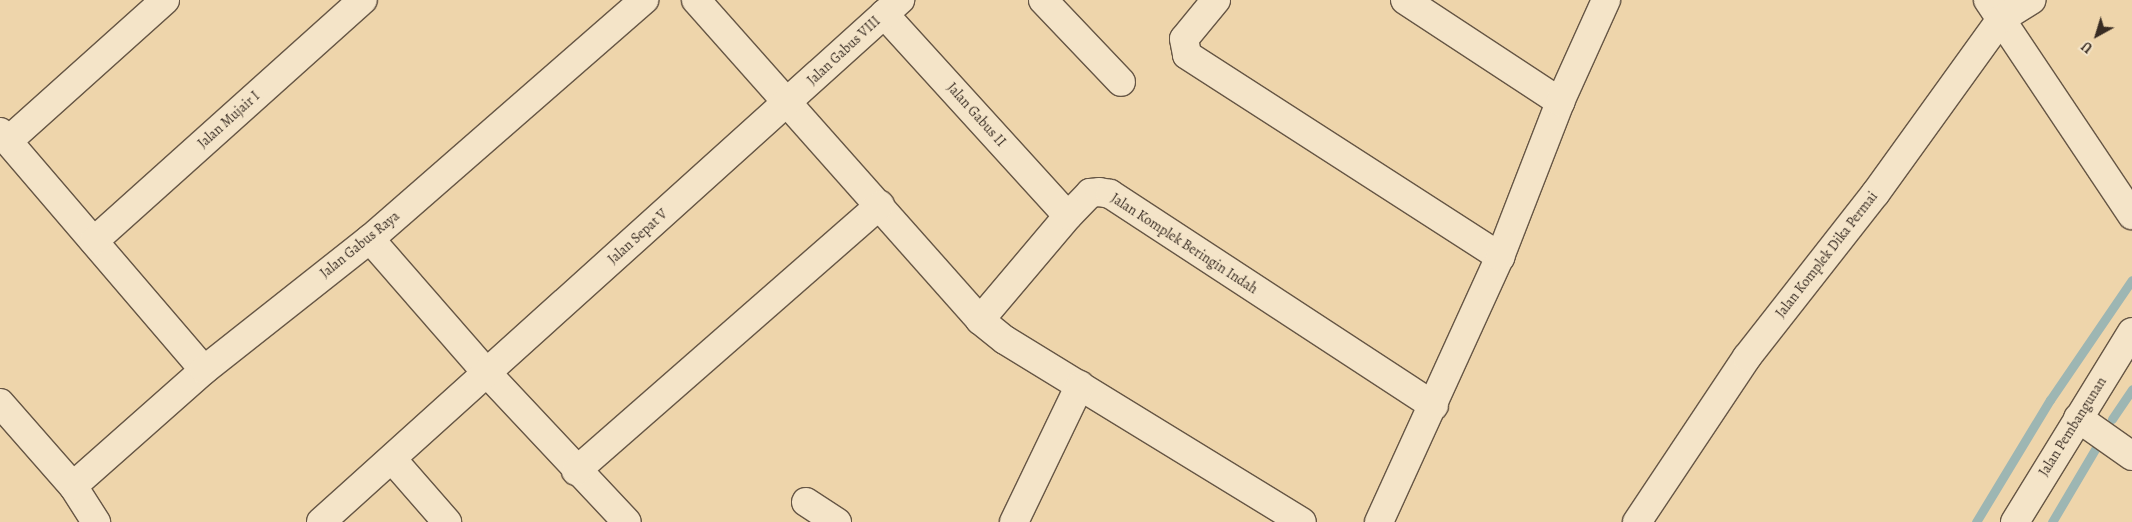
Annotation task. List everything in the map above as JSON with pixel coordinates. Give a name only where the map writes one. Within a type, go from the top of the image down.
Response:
[{"type":"street","points":[[165,0],[4,136],[204,370]]},
{"type":"street","name":"Jalan Mujair I","points":[[94,240],[363,0]]},
{"type":"street","name":"Jalan Gabus Raya","points":[[73,486],[204,370],[370,239],[644,0]]},
{"type":"street","points":[[696,0],[789,102],[980,320],[1004,340],[1302,522]]},
{"type":"street","points":[[1043,0],[1121,82]]},
{"type":"street","points":[[1379,522],[1434,406],[1500,257],[1560,102],[1606,0]]},
{"type":"street","name":"Jalan Komplek Dika Permai","points":[[1637,522],[1747,357],[1876,194],[1994,10],[2032,0]]},
{"type":"street","points":[[1212,1],[1184,39],[1187,55],[1500,257]]},
{"type":"street","points":[[1417,3],[1560,102]]},
{"type":"street","name":"Jalan Gabus VIII","points":[[789,102],[892,7]]},
{"type":"street","name":"Jalan Gabus II","points":[[892,7],[1068,216]]},
{"type":"street","points":[[1994,10],[2132,215]]},
{"type":"street","name":"Jalan Sepat V","points":[[321,522],[789,102]]},
{"type":"street","name":"Jalan Komplek Beringin Indah","points":[[980,320],[1068,216],[1090,193],[1110,194],[1434,406]]},
{"type":"street","points":[[576,470],[880,205]]},
{"type":"street","points":[[370,239],[487,373],[576,470],[627,522]]},
{"type":"street","name":"Jalan Pembangunan","points":[[2015,522],[2132,332]]},
{"type":"street","points":[[1014,522],[1080,385]]},
{"type":"street","points":[[0,404],[73,486],[96,522]]},
{"type":"street","points":[[2078,418],[2132,456]]},
{"type":"street","points":[[392,459],[447,522]]},
{"type":"street","points":[[806,502],[837,522]]},
{"type":"waterway","points":[[1976,522],[2050,400],[2132,280]]},
{"type":"waterway","points":[[2112,419],[2132,389]]},
{"type":"waterway","points":[[2052,522],[2097,446]]}]
